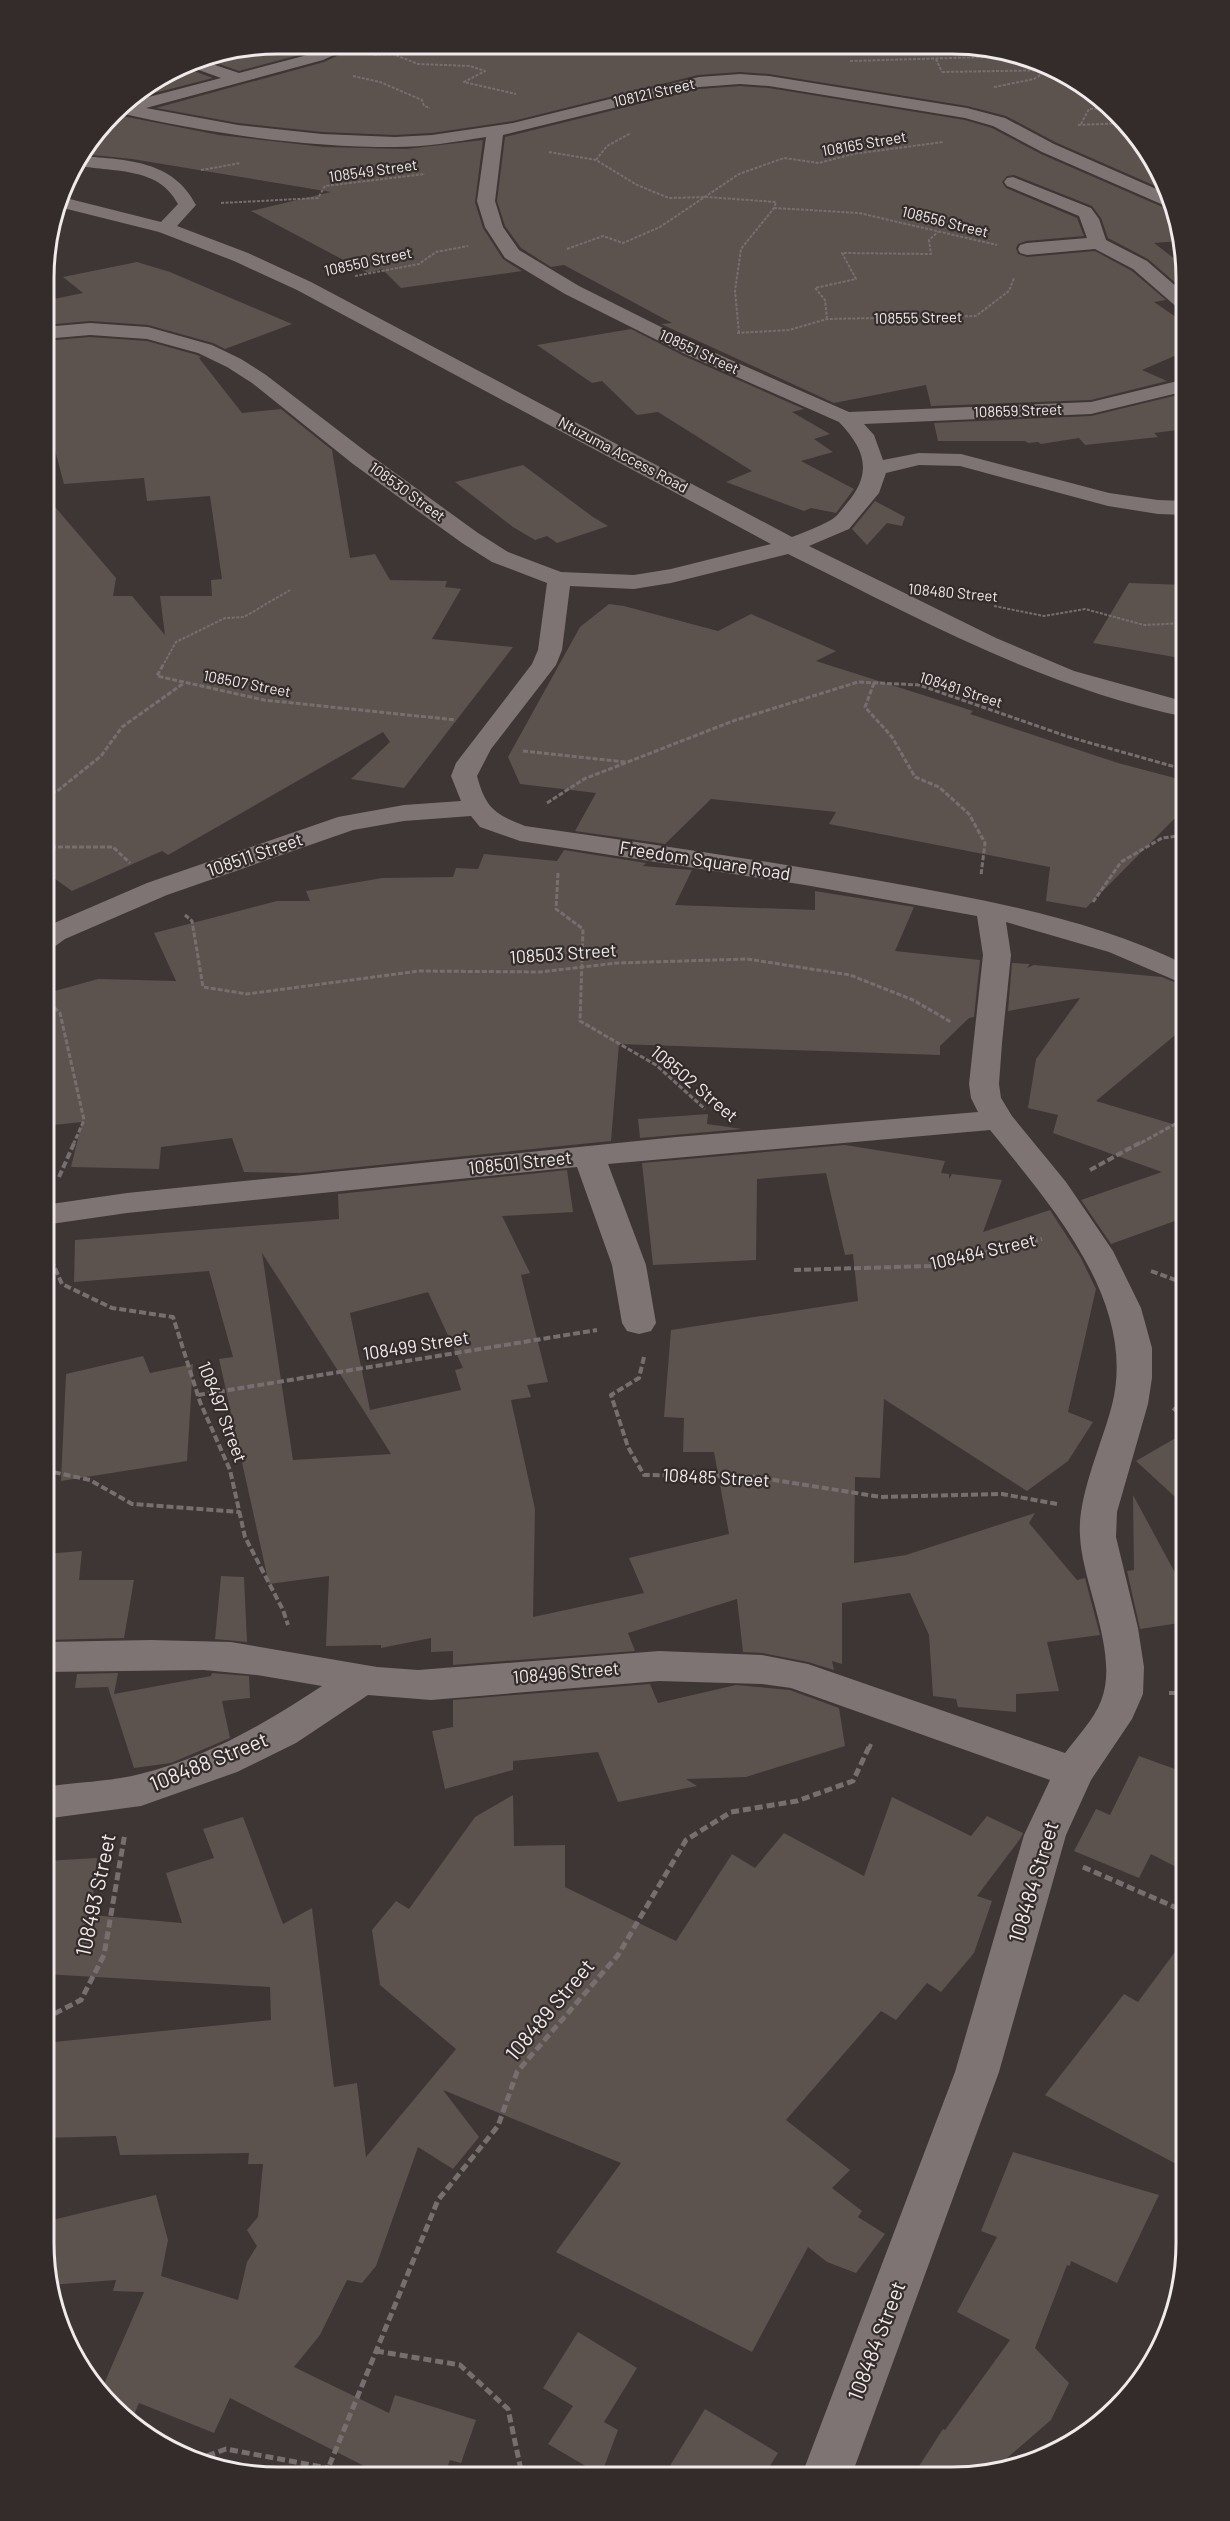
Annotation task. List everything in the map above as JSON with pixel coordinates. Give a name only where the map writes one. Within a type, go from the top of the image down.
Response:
[{"type":"street","points":[[137,104],[323,54]]},
{"type":"street","points":[[708,63],[709,81]]},
{"type":"street","points":[[204,67],[238,78]]},
{"type":"street","name":"108121 Street","points":[[130,110],[238,130],[322,139],[415,141],[495,131],[709,81],[770,81],[975,114],[999,122],[1048,148],[1161,197]]},
{"type":"street","name":"108551 Street","points":[[495,131],[486,201],[488,213],[504,244],[512,254],[572,290],[692,350],[846,418],[863,435],[870,450],[874,469]]},
{"type":"street","points":[[87,162],[116,165],[162,176],[179,188],[188,205],[165,228]]},
{"type":"street","points":[[1012,182],[1085,212],[1091,219],[1094,236],[1098,243]]},
{"type":"street","name":"Ntuzuma Access Road","points":[[67,204],[165,228],[241,257],[304,286],[791,546],[894,598],[1016,656],[1065,676],[1176,707]]},
{"type":"street","points":[[1027,249],[1098,243],[1140,265],[1176,296]]},
{"type":"street","name":"108530 Street","points":[[54,332],[90,329],[148,333],[172,338],[214,353],[259,379],[361,459],[470,538],[518,565],[560,579],[634,582],[671,576],[791,546]]},
{"type":"street","name":"108659 Street","points":[[846,418],[1091,408],[1176,387]]},
{"type":"street","points":[[791,546],[841,524],[868,493],[875,475],[874,469],[919,459],[961,460],[1108,499],[1176,508]]},
{"type":"street","name":"Freedom Square Road","points":[[560,579],[550,650],[544,665],[481,745],[469,763],[464,776],[467,788],[478,808],[489,821],[506,829],[564,840],[822,879],[990,909],[1146,956],[1176,971]]},
{"type":"street","name":"108511 Street","points":[[54,934],[157,889],[347,823],[404,813],[478,808]]},
{"type":"street","name":"108484 Street","points":[[830,2467],[977,2072],[1045,1835],[1074,1772],[1106,1728],[1123,1694],[1125,1667],[1119,1628],[1098,1537],[1099,1512],[1130,1404],[1135,1378],[1135,1348],[1124,1308],[1097,1251],[1055,1189],[998,1120],[986,1098],[987,1043],[997,955],[990,909]]},
{"type":"street","name":"108501 Street","points":[[54,1213],[117,1204],[589,1156],[998,1120]]},
{"type":"street","points":[[589,1156],[629,1265],[639,1323]]},
{"type":"street","name":"108496 Street","points":[[54,1657],[207,1654],[258,1660],[360,1681],[421,1685],[610,1668],[737,1667],[794,1674],[1074,1772]]},
{"type":"street","name":"108488 Street","points":[[54,1802],[141,1790],[251,1749],[282,1732],[360,1681]]},
{"type":"path","points":[[316,57],[393,54],[418,64],[470,66],[484,71],[464,82],[525,96]]},
{"type":"path","points":[[990,57],[936,59],[942,72],[1035,70]]},
{"type":"path","points":[[294,63],[333,73],[369,78],[422,100],[424,106],[435,109]]},
{"type":"path","points":[[1080,125],[1089,109],[1098,108]]},
{"type":"path","points":[[596,160],[607,146],[631,133]]},
{"type":"path","name":"108165 Street","points":[[527,264],[603,236],[623,243],[660,227],[738,174],[784,158],[819,163],[853,154],[953,141]]},
{"type":"path","points":[[491,162],[550,152],[596,160],[638,185],[669,198],[704,197],[776,202],[774,208]]},
{"type":"path","name":"108549 Street","points":[[188,205],[318,198],[325,186],[419,175],[491,162]]},
{"type":"path","name":"108556 Street","points":[[774,208],[859,213],[990,245],[1027,249]]},
{"type":"path","name":"108555 Street","points":[[774,208],[741,249],[735,291],[739,333],[789,330],[827,319],[976,316],[1009,291],[1027,249]]},
{"type":"path","points":[[827,319],[825,300],[815,288],[856,279],[842,253],[931,254],[929,240],[939,232]]},
{"type":"path","name":"108550 Street","points":[[304,286],[419,264],[436,252],[504,244]]},
{"type":"path","name":"108507 Street","points":[[290,590],[244,617],[225,618],[176,642],[157,676],[264,700],[499,725]]},
{"type":"path","name":"108480 Street","points":[[984,604],[1044,616],[1085,609],[1144,625],[1176,623]]},
{"type":"path","points":[[54,792],[101,756],[122,727],[185,682]]},
{"type":"path","name":"108481 Street","points":[[506,829],[584,779],[733,721],[858,682],[920,685],[1069,737],[1176,767]]},
{"type":"path","points":[[874,683],[865,707],[892,737],[915,777],[939,787],[969,814],[986,843],[980,887],[990,909]]},
{"type":"path","name":"108481 Street","points":[[481,745],[627,763]]},
{"type":"path","points":[[1072,932],[1121,862],[1162,838],[1176,836]]},
{"type":"path","name":"108502 Street","points":[[564,840],[558,869],[556,909],[583,929],[580,1022],[656,1065],[741,1141]]},
{"type":"path","points":[[54,847],[113,847],[157,889]]},
{"type":"path","name":"108503 Street","points":[[157,889],[192,921],[203,987],[247,994],[419,971],[540,972],[617,963],[747,959],[850,975],[913,1000],[987,1043]]},
{"type":"path","points":[[54,1007],[60,1013],[84,1120],[57,1180]]},
{"type":"path","points":[[1055,1189],[1176,1123]]},
{"type":"path","name":"108484 Street","points":[[794,1270],[930,1266],[1055,1236],[1097,1251]]},
{"type":"path","name":"108497 Street","points":[[54,1265],[62,1284],[112,1308],[173,1317],[198,1395],[230,1470],[245,1537],[283,1610],[303,1669]]},
{"type":"path","name":"108499 Street","points":[[198,1395],[639,1323]]},
{"type":"path","name":"108485 Street","points":[[639,1323],[645,1359],[639,1378],[611,1395],[628,1447],[644,1475],[749,1476],[881,1497],[1002,1494],[1099,1512]]},
{"type":"path","points":[[54,1472],[90,1480],[132,1504],[240,1512]]},
{"type":"path","name":"108489 Street","points":[[328,2467],[438,2200],[498,2126],[517,2072],[618,1956],[686,1840],[730,1812],[797,1801],[853,1781],[891,1707]]},
{"type":"path","name":"108493 Street","points":[[54,2014],[81,2000],[104,1955],[121,1846],[141,1790]]},
{"type":"path","points":[[1041,1849],[1176,1908]]},
{"type":"path","points":[[376,2351],[460,2365],[508,2409],[520,2467]]},
{"type":"path","points":[[208,2456],[226,2449],[323,2467]]},
{"type":"building","points":[[264,54],[303,54],[239,71],[216,63]]},
{"type":"building","points":[[341,54],[966,54],[995,58],[1051,77],[1088,100],[1130,142],[1156,186],[1055,142],[1006,116],[967,106],[769,74],[740,72],[698,75],[513,121],[432,133],[395,135],[322,132],[238,123],[156,108],[324,62]]},
{"type":"building","points":[[194,71],[213,78],[151,94]]},
{"type":"building","points":[[740,86],[769,88],[965,120],[992,128],[1041,154],[1165,208],[1173,242],[1154,243],[1175,259],[1176,283],[1148,259],[1108,238],[1101,218],[1092,206],[1014,175],[1007,176],[1002,182],[1006,188],[1077,218],[1084,236],[1026,241],[1018,244],[1016,248],[1018,254],[1027,257],[1095,251],[1132,271],[1166,300],[1154,302],[1176,317],[1176,355],[1142,370],[1167,381],[1091,400],[931,406],[926,385],[834,403],[661,324],[672,323],[564,265],[551,267],[521,248],[505,226],[497,201],[505,137],[699,89]]},
{"type":"building","points":[[124,116],[219,135],[324,147],[406,149],[483,140],[475,202],[483,228],[503,259],[522,271],[401,288],[382,269],[368,273],[251,211],[331,192],[132,159],[91,155]]},
{"type":"building","points":[[137,262],[170,272],[292,324],[225,349],[213,343],[148,325],[90,321],[54,324],[54,299],[83,293],[63,277]]},
{"type":"building","points":[[631,329],[684,356],[804,409],[792,412],[830,434],[814,439],[833,452],[801,461],[854,489],[836,513],[811,508],[804,511],[726,482],[752,471],[658,412],[637,415],[602,381],[592,383],[537,345]]},
{"type":"building","points":[[90,337],[147,341],[197,355],[201,357],[199,358],[242,413],[281,409],[332,450],[350,558],[375,554],[390,580],[447,581],[445,587],[461,589],[432,639],[513,647],[404,788],[351,779],[390,742],[383,732],[168,855],[162,851],[72,891],[54,878],[54,506],[116,578],[113,596],[132,596],[165,635],[160,596],[212,596],[211,580],[222,579],[210,496],[147,501],[144,478],[64,484],[54,446],[54,340]]},
{"type":"building","points":[[1176,395],[1176,430],[1154,433],[1158,437],[1085,445],[1079,438],[1041,444],[1025,441],[938,441],[934,423],[1091,416]]},
{"type":"building","points":[[523,465],[608,526],[557,543],[547,536],[535,540],[513,527],[455,482]]},
{"type":"building","points":[[875,501],[905,517],[902,526],[887,523],[867,545],[852,529]]},
{"type":"building","points":[[1129,583],[1176,585],[1176,657],[1093,643]]},
{"type":"building","points":[[609,604],[718,631],[751,614],[836,651],[816,661],[973,711],[970,714],[1118,763],[1176,778],[1176,817],[1086,908],[1046,901],[1050,867],[829,824],[836,812],[711,799],[665,844],[575,831],[596,793],[520,784],[508,757],[580,627]]},
{"type":"building","points":[[564,850],[646,863],[643,866],[692,870],[675,905],[815,910],[815,891],[914,907],[895,951],[980,960],[974,1017],[969,1018],[940,1046],[940,1055],[619,1044],[611,1141],[300,1173],[244,1172],[232,1138],[161,1147],[159,1169],[71,1167],[82,1122],[54,1125],[54,991],[98,979],[176,981],[154,933],[277,901],[310,901],[306,891],[382,878],[453,877],[456,868],[478,869],[484,854],[557,861]]},
{"type":"building","points":[[1012,963],[1030,964],[1027,968],[1034,965],[1162,977],[1176,983],[1176,1034],[1096,1101],[1176,1125],[1176,1221],[1111,1244],[1081,1200],[1162,1172],[1053,1133],[1058,1115],[1028,1108],[1036,1059],[1080,998],[1008,1011]]},
{"type":"building","points":[[708,1114],[707,1124],[742,1129],[640,1138],[638,1119]]},
{"type":"building","points":[[845,1145],[945,1161],[941,1173],[949,1174],[949,1179],[952,1174],[1002,1180],[983,1232],[1050,1210],[1081,1258],[1096,1289],[1068,1412],[1093,1422],[1068,1461],[1027,1491],[884,1399],[880,1478],[855,1477],[854,1563],[906,1555],[1035,1513],[1029,1523],[1077,1580],[1085,1578],[1100,1635],[1047,1642],[1059,1691],[1016,1694],[1016,1712],[958,1707],[956,1699],[933,1696],[929,1635],[910,1593],[842,1603],[842,1664],[832,1661],[834,1670],[808,1662],[762,1653],[743,1652],[737,1599],[628,1633],[635,1651],[453,1665],[453,1651],[431,1652],[431,1638],[381,1648],[381,1645],[326,1646],[329,1576],[269,1584],[219,1359],[233,1357],[209,1271],[74,1282],[75,1240],[339,1219],[338,1194],[567,1170],[573,1212],[502,1216],[530,1273],[521,1275],[548,1382],[527,1385],[531,1397],[511,1400],[535,1509],[533,1617],[644,1593],[629,1558],[729,1534],[714,1452],[683,1452],[684,1418],[664,1417],[671,1330],[858,1301],[853,1254],[845,1255],[826,1173],[757,1179],[756,1260],[653,1265],[642,1163]],"holes":[[[262,1253],[364,1411],[391,1454],[293,1460]],[[428,1292],[463,1368],[455,1370],[461,1390],[370,1410],[350,1313]]]},
{"type":"building","points":[[143,1356],[150,1373],[193,1364],[187,1461],[61,1481],[66,1374]]},
{"type":"building","points":[[1176,1438],[1176,1498],[1136,1461]]},
{"type":"building","points":[[1133,1495],[1176,1575],[1176,1624],[1140,1629],[1127,1571],[1134,1570]]},
{"type":"building","points":[[82,1551],[79,1580],[134,1580],[124,1638],[54,1640],[54,1553]]},
{"type":"building","points":[[221,1576],[244,1577],[247,1642],[215,1639]]},
{"type":"building","points":[[118,1673],[114,1694],[211,1676],[212,1673],[249,1676],[250,1698],[222,1701],[230,1738],[171,1763],[134,1768],[108,1687],[75,1688],[77,1674]]},
{"type":"building","points":[[650,1684],[658,1703],[736,1685],[790,1690],[839,1708],[845,1746],[746,1777],[686,1779],[697,1786],[618,1802],[598,1752],[513,1761],[513,1770],[445,1789],[432,1731],[453,1727],[453,1700]]},
{"type":"building","points":[[1139,1756],[1176,1769],[1176,1867],[1151,1854],[1139,1878],[1074,1851],[1096,1809],[1110,1815]]},
{"type":"building","points":[[513,1795],[514,1846],[565,1845],[565,1887],[676,1941],[732,1854],[755,1868],[784,1833],[864,1876],[892,1797],[971,1836],[987,1816],[1023,1833],[977,1896],[992,1901],[974,1953],[941,1992],[927,1983],[896,2020],[881,2011],[786,2120],[850,2170],[832,2188],[862,2211],[858,2217],[885,2234],[856,2273],[827,2262],[808,2247],[752,2352],[556,2252],[621,2163],[443,2090],[479,2137],[453,2169],[418,2147],[376,2266],[362,2283],[347,2280],[320,2335],[294,2367],[389,2413],[395,2395],[476,2420],[461,2463],[450,2460],[447,2467],[366,2467],[230,2398],[214,2433],[139,2403],[134,2414],[104,2384],[144,2292],[113,2291],[116,2280],[58,2284],[54,2257],[54,2220],[156,2195],[168,2240],[161,2276],[238,2300],[247,2262],[257,2246],[247,2230],[258,2217],[263,2164],[248,2164],[249,2153],[120,2155],[116,2136],[54,2138],[54,2042],[271,2020],[270,1987],[54,1975],[54,1860],[97,1858],[91,1915],[182,1923],[166,1873],[214,1858],[203,1829],[243,1817],[283,1924],[312,1908],[334,2087],[357,2083],[366,2157],[456,2049],[380,1985],[372,1930],[396,1901],[409,1909],[475,1817]]},
{"type":"building","points":[[1176,1951],[1176,2164],[1045,2095],[1124,1994],[1138,2002]]},
{"type":"building","points":[[1013,2152],[1159,2195],[1117,2283],[1071,2261],[1070,2266],[1067,2265],[1035,2348],[1069,2383],[1051,2420],[1004,2461],[966,2467],[918,2467],[943,2429],[945,2430],[1010,2340],[957,2312],[997,2237],[981,2231]]},
{"type":"building","points":[[578,2332],[637,2368],[604,2422],[618,2430],[604,2467],[587,2467],[548,2444],[573,2406],[543,2388]]},
{"type":"building","points":[[705,2409],[778,2453],[769,2467],[669,2467]]}]
